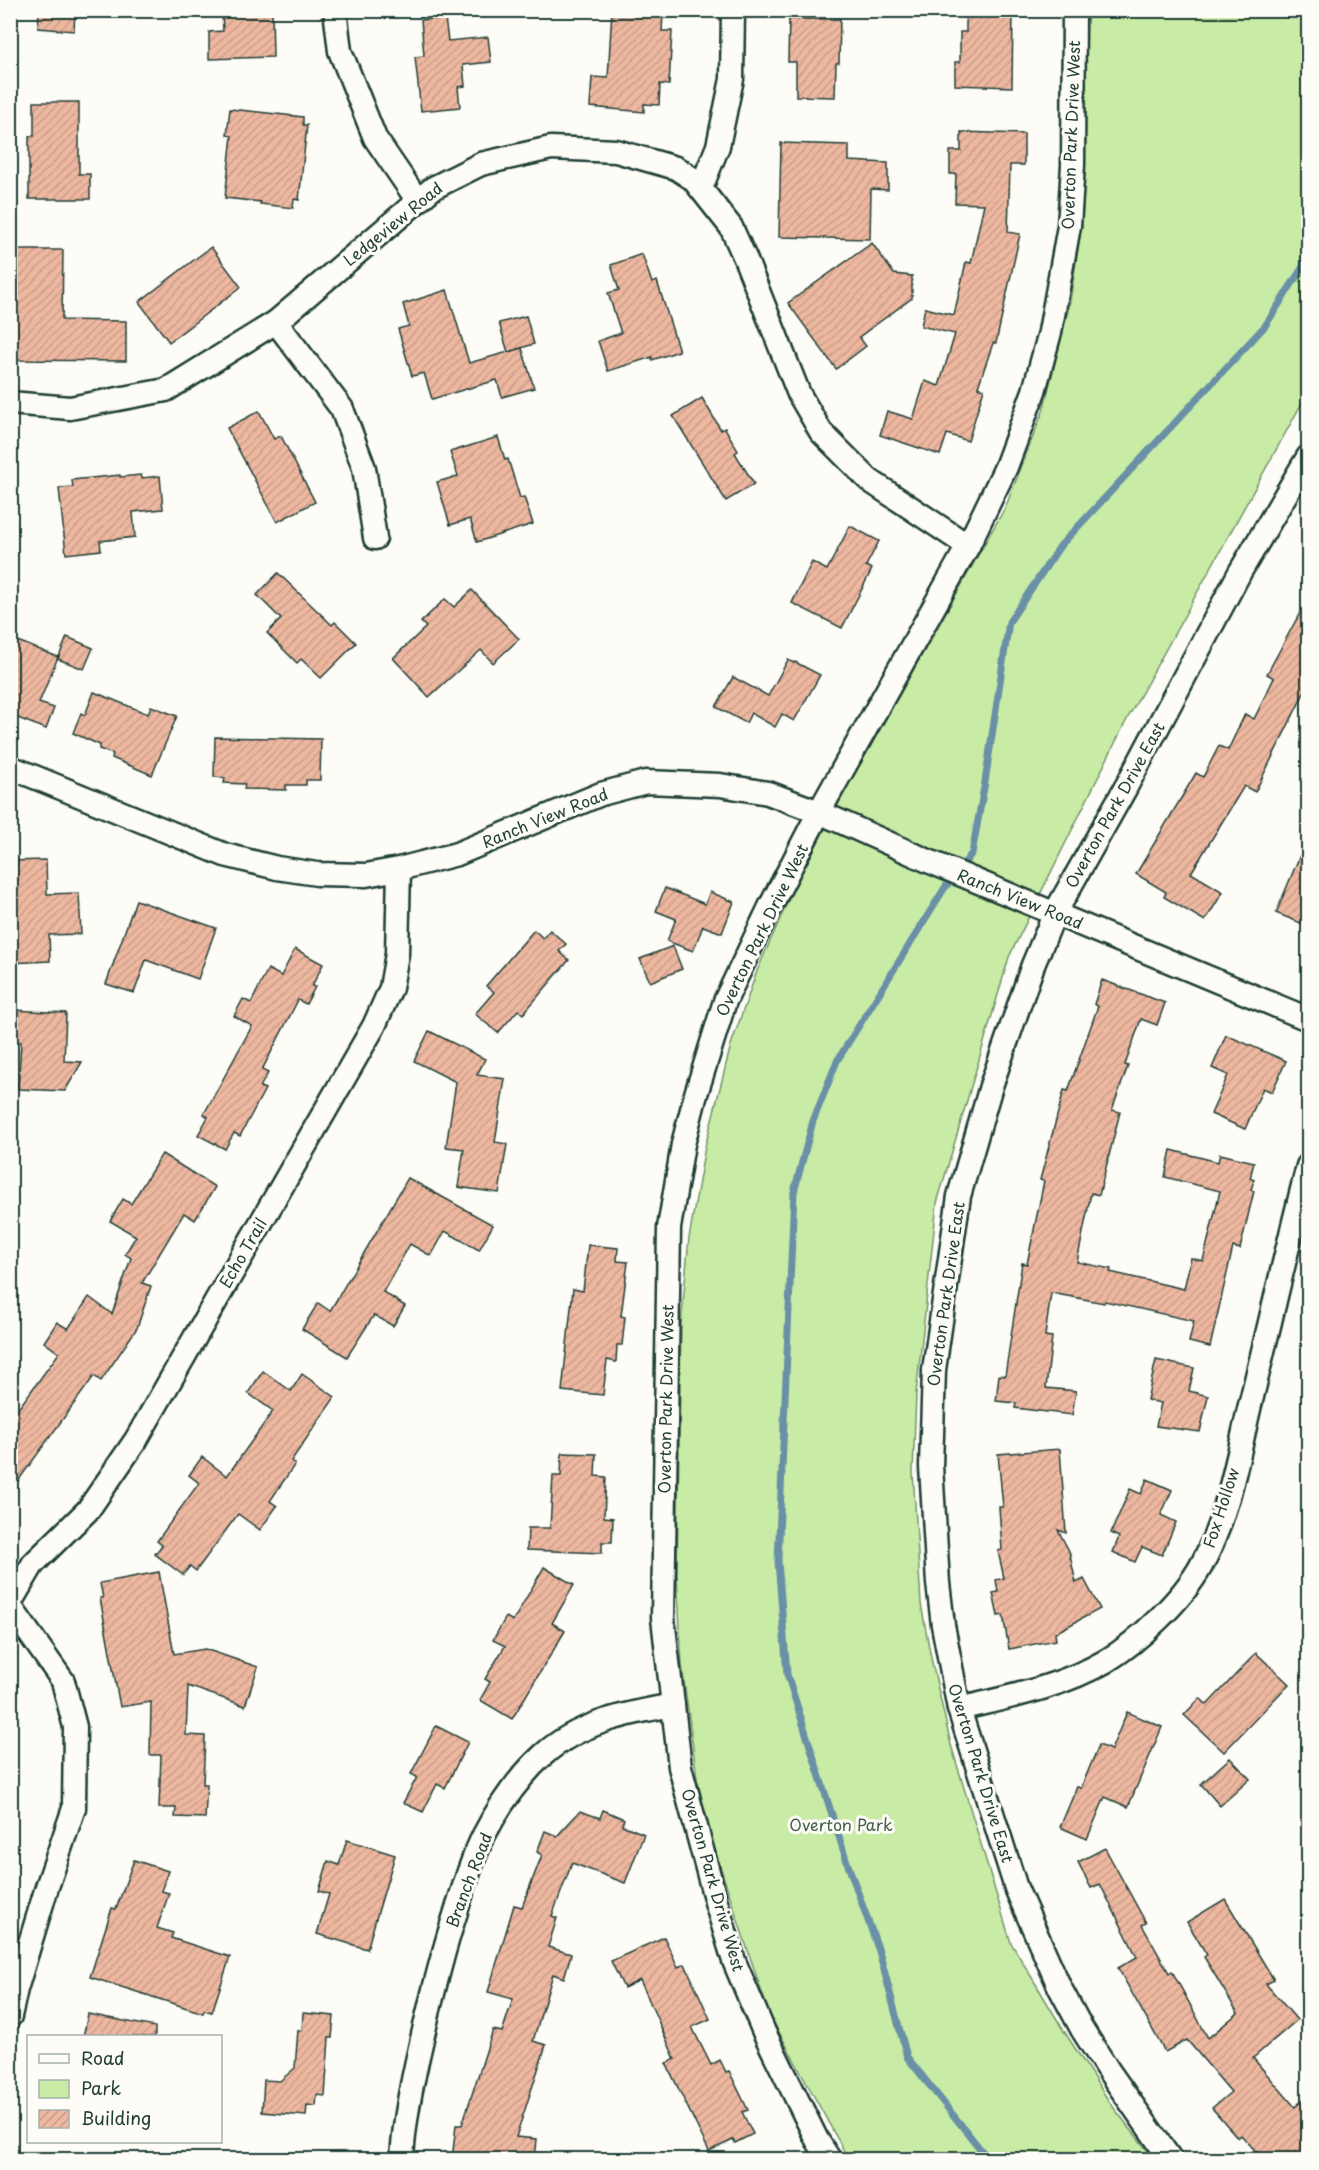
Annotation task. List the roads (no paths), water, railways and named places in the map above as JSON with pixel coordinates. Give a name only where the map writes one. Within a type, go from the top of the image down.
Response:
[{"type":"street","points":[[335,10],[340,51],[375,138],[418,201]]},
{"type":"street","points":[[700,188],[718,146],[732,78],[733,10]]},
{"type":"street","name":"Overton Park Drive West","points":[[830,2160],[817,2140],[764,2032],[734,1961],[680,1767],[663,1618],[669,1228],[683,1144],[724,1001],[819,812],[968,546],[1006,467],[1031,401],[1050,332],[1069,226],[1073,165],[1074,10]]},
{"type":"street","name":"Ledgeview Road","points":[[10,403],[70,408],[166,390],[276,322],[433,188],[481,164],[551,148],[616,151],[676,168],[693,179],[731,227],[799,394],[821,432],[869,480],[968,546]]},
{"type":"street","points":[[276,322],[342,409],[364,468],[375,538]]},
{"type":"street","name":"Overton Park Drive East","points":[[1171,2160],[1138,2115],[1082,2029],[1038,1940],[1000,1842],[959,1709],[945,1637],[938,1583],[931,1466],[933,1379],[959,1196],[1011,1022],[1055,913],[1126,787],[1240,572],[1308,457]]},
{"type":"street","name":"Ranch View Road","points":[[10,767],[225,855],[277,868],[317,874],[366,875],[458,854],[601,794],[646,782],[720,785],[768,793],[819,812],[926,860],[1308,1019]]},
{"type":"street","name":"Echo Trail","points":[[10,1605],[33,1564],[88,1510],[136,1440],[374,1026],[391,988],[397,954],[399,869]]},
{"type":"street","name":"Fox Hollow","points":[[959,1709],[1056,1683],[1081,1674],[1107,1660],[1130,1645],[1189,1585],[1202,1565],[1231,1485],[1308,1166]]},
{"type":"street","points":[[10,1605],[63,1681],[75,1727],[74,1808],[26,1955],[10,2016]]},
{"type":"street","name":"Branch Road","points":[[402,2160],[413,2077],[438,1970],[468,1875],[484,1836],[520,1779],[545,1753],[578,1731],[632,1712],[673,1705]]},
{"type":"waterway","points":[[989,2160],[907,2057],[879,1951],[848,1865],[787,1674],[778,1561],[794,1192],[813,1121],[837,1061],[944,889],[972,853],[1009,622],[1060,546],[1265,326],[1306,262],[1308,251]]},
{"type":"park label","name":"Overton Park","points":[[841,1825]]}]
